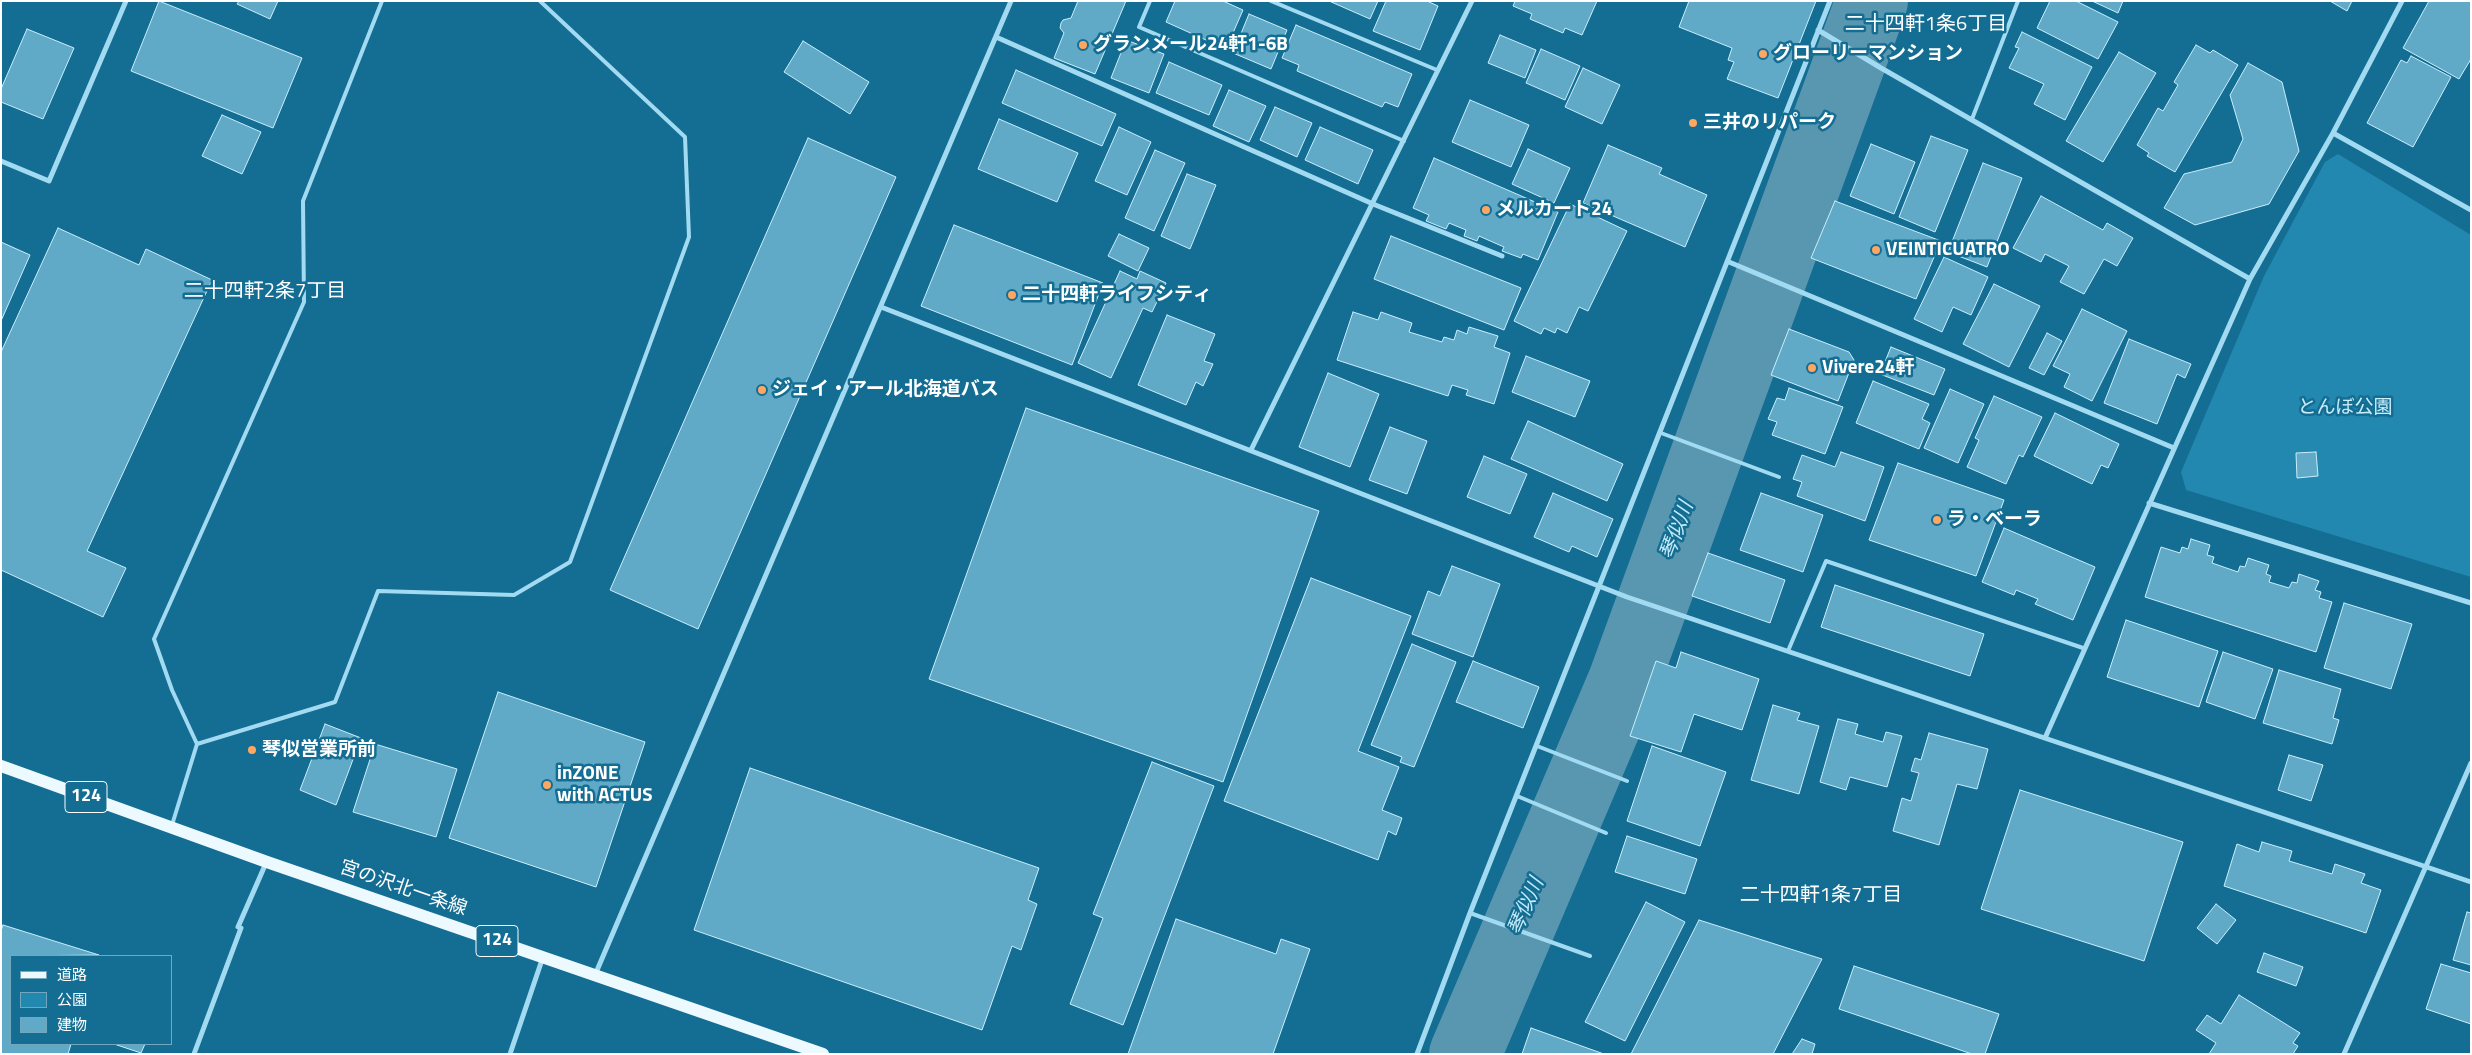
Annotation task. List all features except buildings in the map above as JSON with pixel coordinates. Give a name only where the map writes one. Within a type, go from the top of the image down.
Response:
[{"type":"main road","name":"宮の沢北一条線","points":[[1,766],[267,862],[823,1054]]},
{"type":"street","points":[[1,161],[49,182],[126,1]]},
{"type":"street","points":[[594,975],[1011,1]]},
{"type":"street","points":[[1251,450],[1472,1]]},
{"type":"street","points":[[1417,1054],[1470,913],[1729,262],[1830,1]]},
{"type":"street","points":[[2045,738],[2083,648],[2250,279],[2333,133],[2402,1]]},
{"type":"street","points":[[1818,30],[2250,279]]},
{"type":"street","points":[[996,37],[1373,204],[1502,256]]},
{"type":"street","points":[[2333,133],[2471,210]]},
{"type":"street","points":[[1729,262],[2174,448]]},
{"type":"street","points":[[881,307],[1627,597],[2471,882]]},
{"type":"street","points":[[2149,503],[2471,603]]},
{"type":"street","points":[[2344,1054],[2471,762]]},
{"type":"street","points":[[194,1054],[241,928],[238,927],[267,862]]},
{"type":"street","points":[[510,1054],[543,957]]},
{"type":"lane","points":[[171,828],[197,744],[172,690],[154,639],[304,302],[303,201],[382,1]]},
{"type":"lane","points":[[197,744],[335,702],[378,591],[514,595],[570,562],[689,237],[685,137],[540,1]]},
{"type":"lane","points":[[1150,1],[1139,27],[1404,141]]},
{"type":"lane","points":[[1271,1],[1437,70]]},
{"type":"lane","points":[[1972,119],[2018,1]]},
{"type":"lane","points":[[1661,432],[1779,477]]},
{"type":"lane","points":[[1788,651],[1826,561],[2083,648]]},
{"type":"lane","points":[[1537,746],[1619,776],[1627,781]]},
{"type":"lane","points":[[1517,796],[1606,833]]},
{"type":"lane","points":[[1470,913],[1590,956]]},
{"type":"green space","name":"とんぼ公園","points":[[2338,154],[2471,235],[2471,577],[2186,490],[2181,472],[2264,276],[2325,162]]},
{"type":"waterway","name":"琴似川","points":[[1465,1054],[1624,681],[1872,1]]},
{"type":"place","name":"グランメール24軒1-6B","points":[[1083,45]]},
{"type":"place","name":"グローリーマンション","points":[[1763,54]]},
{"type":"place","name":"三井のリパーク","points":[[1693,123]]},
{"type":"place","name":"メルカート24","points":[[1486,210]]},
{"type":"place","name":"VEINTICUATRO","points":[[1876,250]]},
{"type":"place","name":"二十四軒ライフシティ","points":[[1012,295]]},
{"type":"place","name":"Vivere24軒","points":[[1812,368]]},
{"type":"place","name":"ジェイ・アール北海道バス","points":[[762,390]]},
{"type":"place","name":"ラ・ベーラ","points":[[1937,520]]},
{"type":"place","name":"琴似営業所前","points":[[252,750]]},
{"type":"place","name":"inZONE with ACTUS","points":[[547,785]]},
{"type":"district","name":"二十四軒1条6丁目","points":[[1926,25]]},
{"type":"district","name":"二十四軒2条7丁目","points":[[265,292]]},
{"type":"district","name":"二十四軒1条7丁目","points":[[1821,896]]}]
